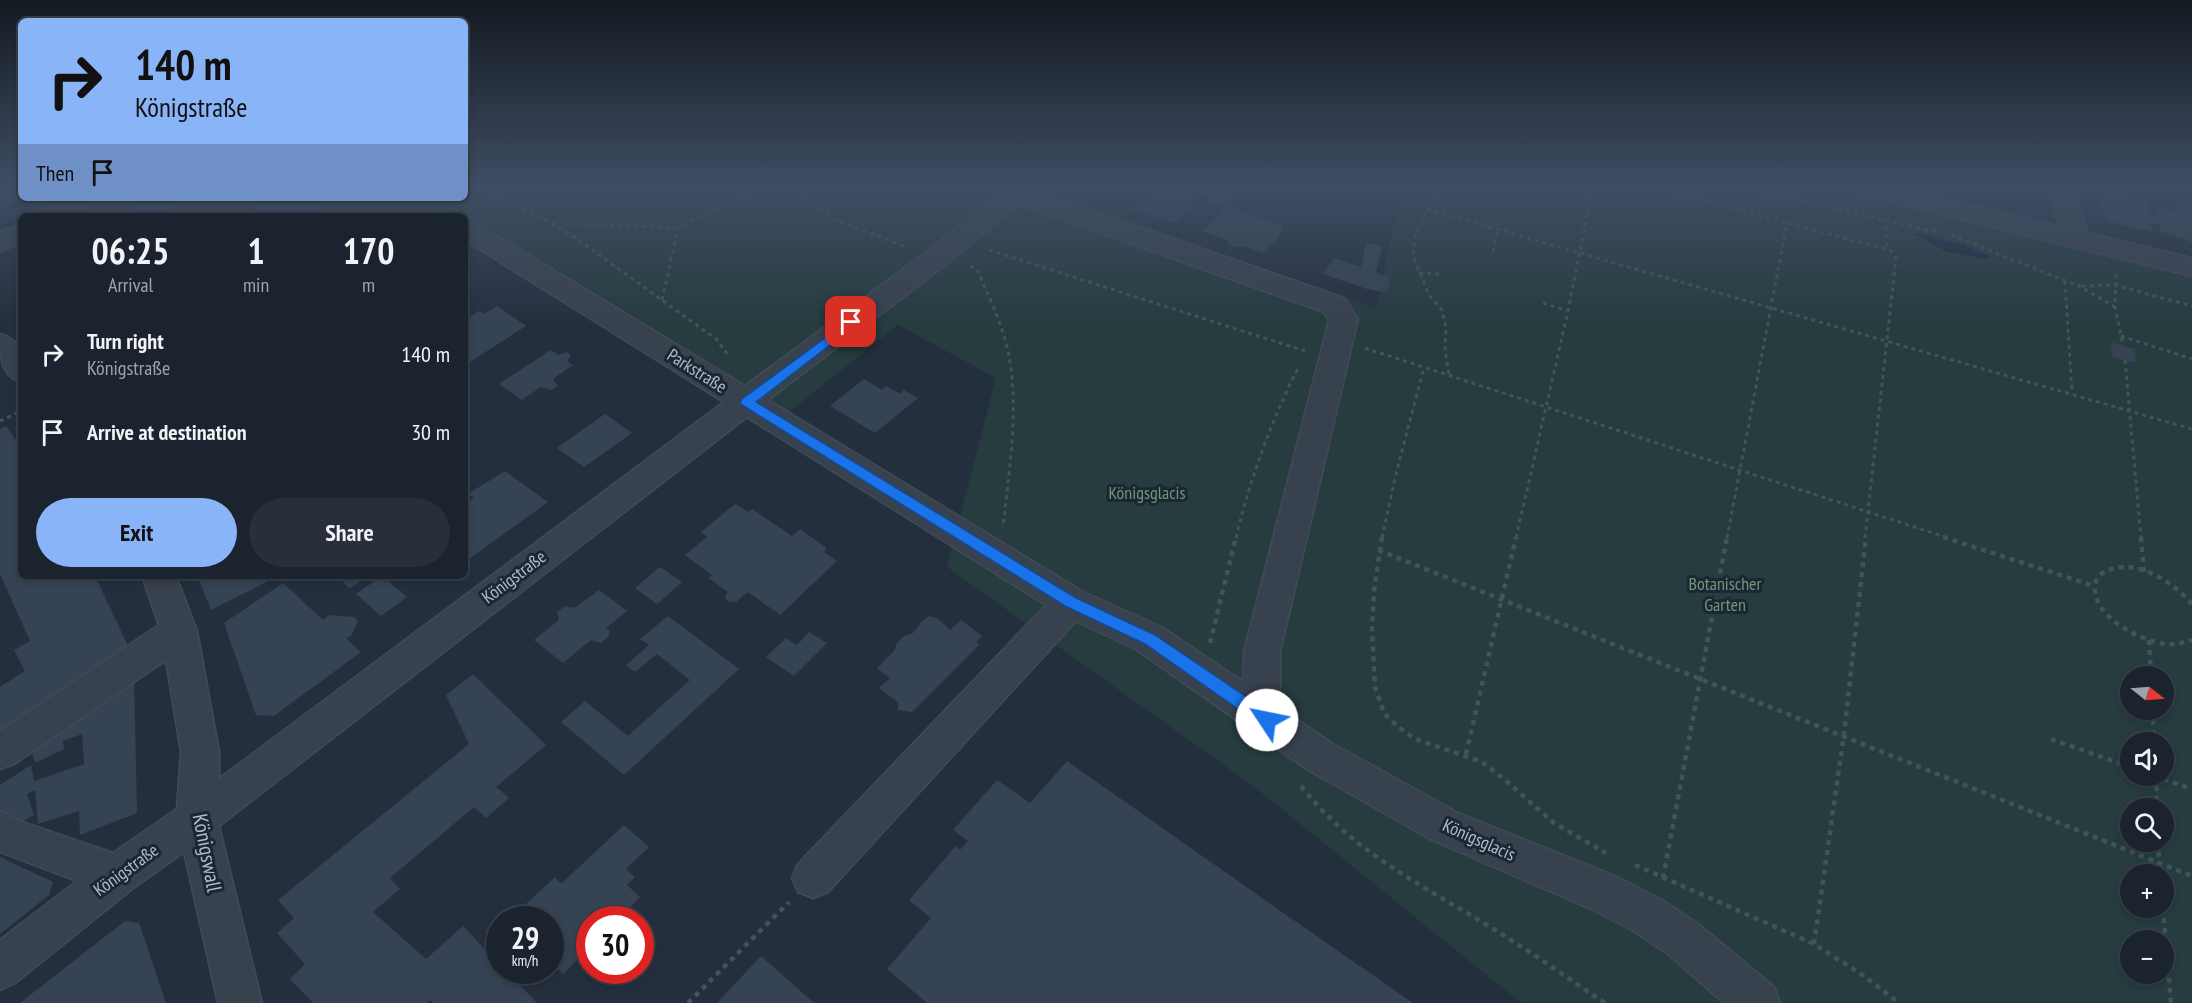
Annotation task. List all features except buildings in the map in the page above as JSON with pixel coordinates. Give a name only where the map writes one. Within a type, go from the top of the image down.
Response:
[{"type":"street","name":"Parkstraße","points":[[471,232],[1071,602],[1150,639],[1267,720]]},
{"type":"street","name":"Königstraße","points":[[0,968],[117,875],[197,819],[968,232]]},
{"type":"street","points":[[1137,232],[1334,305],[1344,319],[1323,346],[1262,652],[1261,697],[1267,720]]},
{"type":"street","points":[[2047,232],[2192,267]]},
{"type":"street","points":[[2074,232],[2076,239]]},
{"type":"street","points":[[0,243],[18,233]]},
{"type":"street","points":[[0,344],[18,368]]},
{"type":"street","name":"Königswall","points":[[160,579],[179,631],[200,752],[197,819],[240,1003]]},
{"type":"street","points":[[813,878],[1071,602]]},
{"type":"street","points":[[0,753],[179,631]]},
{"type":"street","name":"Königsglacis","points":[[1267,720],[1319,756],[1444,826],[1604,893],[1647,915],[1683,939],[1758,1003]]},
{"type":"street","points":[[0,830],[13,838],[117,875]]},
{"type":"path","points":[[564,232],[716,339],[733,361],[747,402]]},
{"type":"path","points":[[662,300],[677,232]]},
{"type":"path","points":[[866,232],[907,248],[948,248],[1323,346],[1449,374],[1546,408],[2094,586]]},
{"type":"path","points":[[1417,232],[1413,256],[1418,273],[1430,295],[1442,310],[1446,327],[1444,351],[1449,374]]},
{"type":"path","points":[[1493,252],[1498,232]]},
{"type":"path","points":[[1504,232],[2192,429]]},
{"type":"path","points":[[1466,753],[1585,232]]},
{"type":"path","points":[[1663,878],[1698,679],[1742,471],[1785,232]]},
{"type":"path","points":[[1821,232],[1890,250]]},
{"type":"path","points":[[1814,944],[1844,734],[1896,258],[1887,245],[1886,232]]},
{"type":"path","points":[[1935,232],[1950,235],[2081,286],[2115,307]]},
{"type":"path","points":[[948,248],[963,262],[977,269],[998,317],[1011,368],[1010,464],[1002,531]]},
{"type":"path","points":[[2119,249],[2115,307],[2123,345]]},
{"type":"path","points":[[1418,273],[1439,274]]},
{"type":"path","points":[[2065,281],[2072,393]]},
{"type":"path","points":[[2081,286],[2115,285],[2192,306]]},
{"type":"path","points":[[1544,303],[1568,311]]},
{"type":"path","points":[[2121,336],[2192,359]]},
{"type":"path","points":[[2125,360],[2144,572]]},
{"type":"path","points":[[1424,368],[1378,550],[1371,636],[1378,705],[1402,730],[1433,747],[1466,753],[1489,766],[1549,819],[1576,839],[1615,856]]},
{"type":"path","points":[[1208,650],[1246,491],[1290,380]]},
{"type":"path","points":[[0,422],[18,413]]},
{"type":"path","points":[[1378,550],[1502,598],[1698,679],[1844,734],[2192,876]]},
{"type":"path","points":[[2192,604],[2175,588],[2144,572],[2115,568],[2104,572],[2097,578],[2094,586],[2096,598],[2116,622],[2149,640],[2166,644],[2181,644],[2192,640]]},
{"type":"path","points":[[2149,640],[2150,666]]},
{"type":"path","points":[[2050,739],[2120,764]]},
{"type":"path","points":[[2174,783],[2192,789]]},
{"type":"path","points":[[1300,784],[1311,801],[1358,846],[1489,926],[1605,1003]]},
{"type":"path","points":[[2158,852],[2159,862]]},
{"type":"path","points":[[1624,861],[1814,944],[1864,976],[1899,1003]]},
{"type":"path","points":[[688,1003],[813,878]]},
{"type":"path","points":[[2164,918],[2171,1003]]},
{"type":"green space","name":"Botanischer Garten","points":[[468,232],[1162,232],[1376,308],[1393,232],[2024,232],[2192,274],[2192,1003],[1521,1003],[1252,785],[947,567],[996,378],[898,325],[765,431],[468,240]]},
{"type":"water","points":[[1915,234],[1963,245],[1989,256],[1986,259],[1947,252]]},
{"type":"route","points":[[851,322],[747,402],[1071,602],[1150,639],[1267,720]]}]
